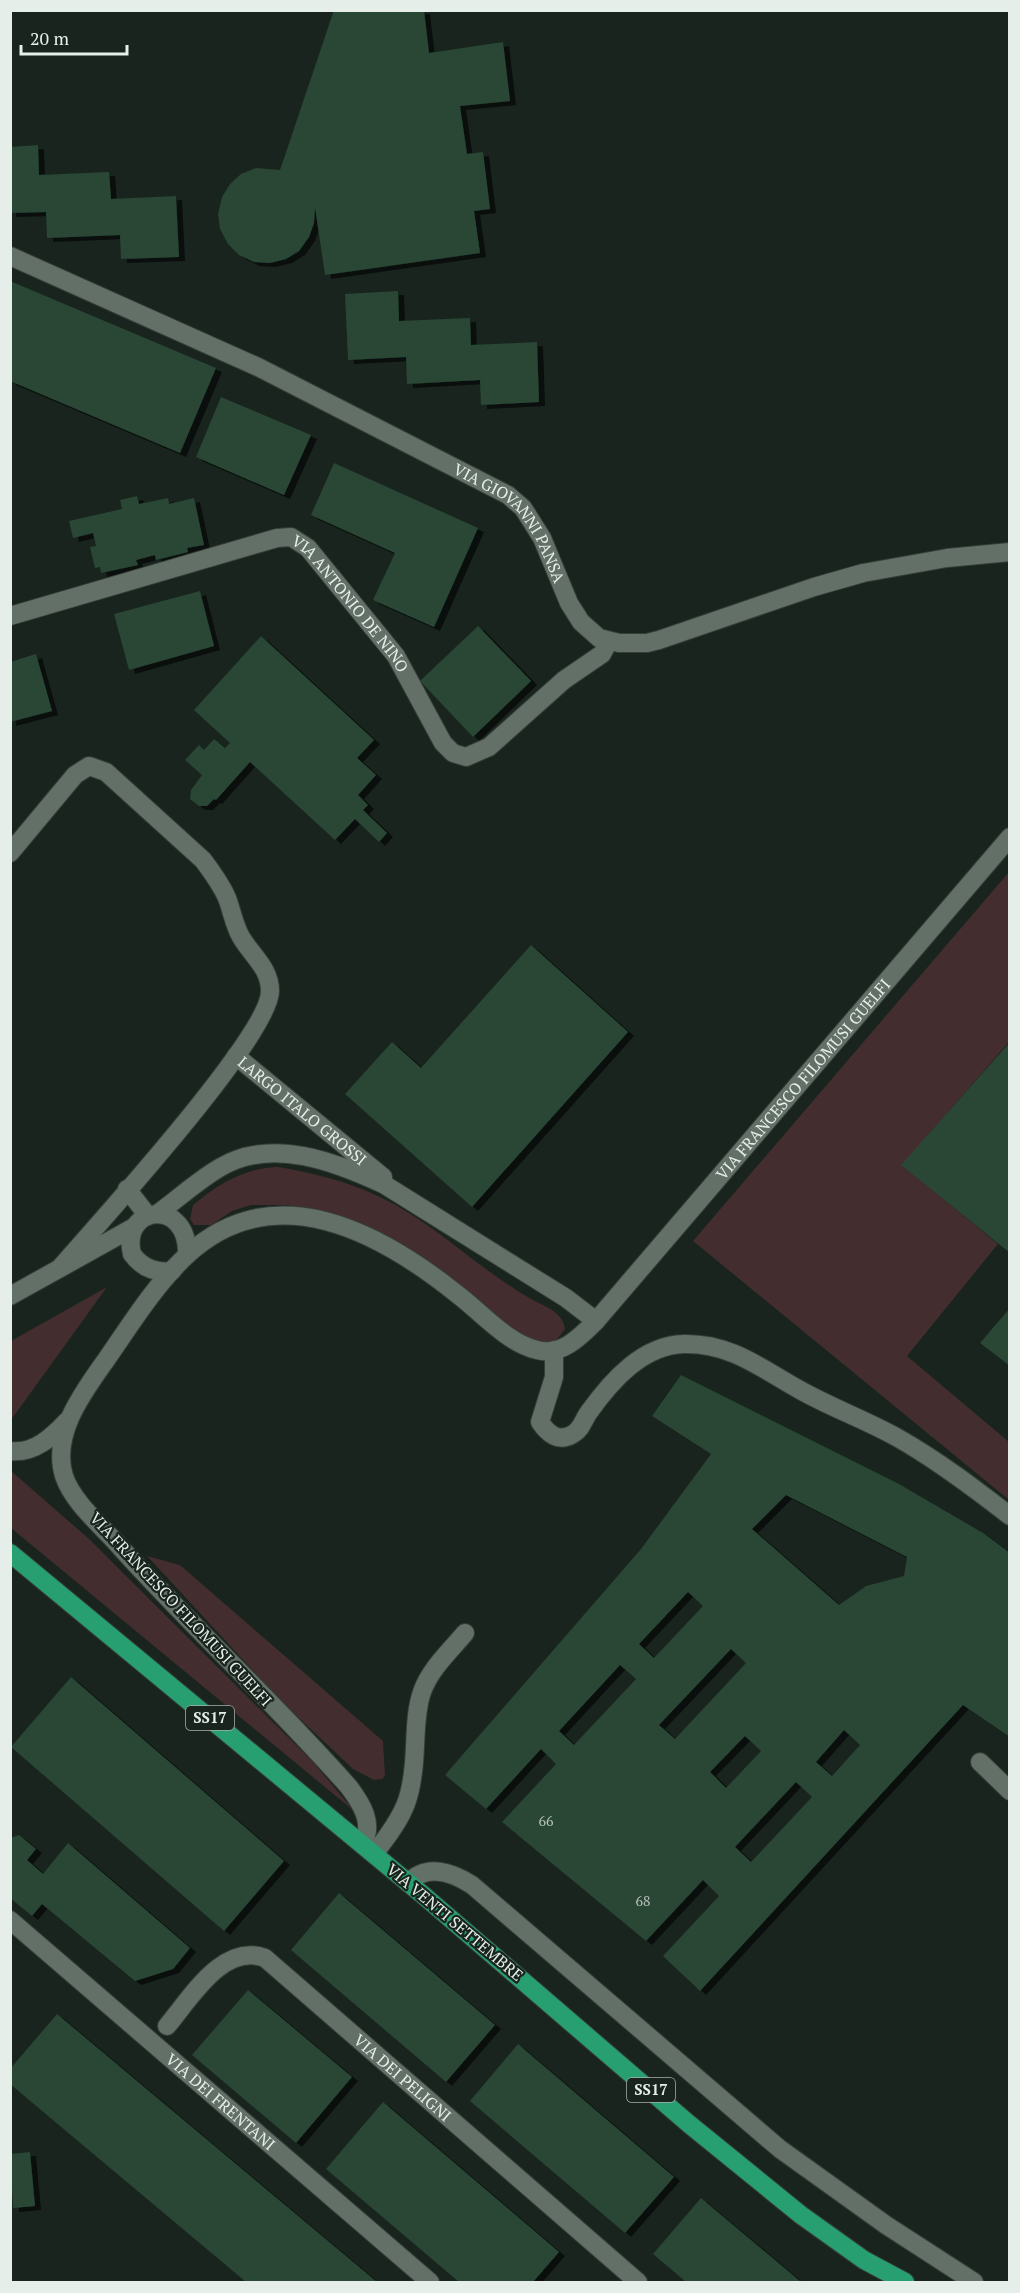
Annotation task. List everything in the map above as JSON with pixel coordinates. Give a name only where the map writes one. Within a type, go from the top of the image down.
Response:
[{"type":"main road","name":"VIA VENTI SETTEMBRE","points":[[10,1553],[368,1849],[801,2216],[864,2260],[905,2283]]},
{"type":"street","name":"VIA GIOVANNI PANSA","points":[[10,256],[258,367],[508,495],[523,508],[542,538],[569,603],[581,622],[589,632],[609,642]]},
{"type":"street","name":"VIA ANTONIO DE NINO","points":[[10,616],[277,538],[291,537],[308,548],[386,642],[404,670],[443,743],[453,753],[466,757],[489,747],[564,680],[602,654],[609,642]]},
{"type":"street","points":[[609,642],[633,644],[653,641],[863,573],[947,558],[1010,552]]},
{"type":"street","points":[[10,853],[75,775],[89,766],[106,772],[209,868],[226,897],[240,935],[266,969],[270,993],[265,1012],[236,1056]]},
{"type":"street","name":"VIA FRANCESCO FILOMUSI GUELFI","points":[[368,1849],[366,1815],[361,1802],[349,1786],[184,1617],[88,1512],[69,1485],[64,1476],[62,1454],[69,1419],[90,1383],[172,1271],[187,1255],[224,1231],[250,1220],[291,1216],[330,1221],[374,1237],[403,1253],[520,1344],[539,1351],[554,1350],[579,1338],[596,1321],[1010,837]]},
{"type":"street","name":"LARGO ITALO GROSSI","points":[[60,1268],[236,1056],[418,1206]]},
{"type":"street","points":[[172,1271],[154,1270],[138,1262],[130,1245],[146,1219],[220,1167],[241,1157],[258,1153],[309,1158],[354,1171],[418,1206],[455,1232],[566,1298],[596,1321]]},
{"type":"street","points":[[127,1189],[140,1203],[146,1219]]},
{"type":"street","points":[[146,1219],[174,1219],[185,1234],[187,1255]]},
{"type":"street","name":"LARGO ITALO GROSSI","points":[[10,1296],[146,1219]]},
{"type":"street","points":[[554,1350],[554,1377],[540,1422],[554,1437],[563,1438],[580,1428],[588,1413],[623,1372],[645,1354],[666,1345],[710,1345],[742,1355],[801,1390],[898,1438],[967,1483],[1010,1516]]},
{"type":"street","points":[[10,1450],[26,1450],[44,1443],[69,1419]]},
{"type":"street","points":[[368,1849],[403,1816],[413,1779],[417,1714],[425,1684],[465,1633]]},
{"type":"street","points":[[980,1762],[1010,1791]]},
{"type":"street","points":[[408,1883],[419,1874],[437,1870],[454,1875],[472,1885],[780,2149],[886,2225],[974,2283]]},
{"type":"street","name":"VIA DEI FRENTANI","points":[[10,1920],[430,2283]]},
{"type":"street","name":"VIA DEI PELIGNI","points":[[167,2026],[219,1967],[243,1956],[265,1958],[638,2283]]},
{"type":"shaded area","points":[[1009,872],[1009,1042],[902,1165],[998,1244],[907,1356],[1009,1442],[1009,1500],[693,1241]]},
{"type":"shaded area","points":[[278,1167],[342,1182],[368,1191],[400,1208],[513,1288],[553,1311],[561,1318],[565,1329],[555,1342],[534,1344],[364,1225],[331,1213],[287,1205],[251,1205],[232,1211],[211,1225],[194,1225],[190,1219],[193,1205],[232,1178],[254,1170]]},
{"type":"shaded area","points":[[107,1287],[11,1420],[11,1341]]},
{"type":"shaded area","points":[[10,1470],[88,1538],[312,1761],[354,1811],[11,1528]]},
{"type":"shaded area","points":[[147,1556],[180,1565],[383,1741],[385,1776],[374,1780],[353,1769],[283,1703]]},
{"type":"building","points":[[334,10],[424,10],[429,53],[503,42],[510,101],[460,106],[467,154],[483,152],[490,209],[474,211],[480,253],[325,275],[315,207],[314,223],[309,237],[299,251],[286,259],[270,263],[254,262],[239,255],[228,244],[220,229],[218,214],[222,197],[230,184],[241,174],[256,168],[280,170]]},
{"type":"building","points":[[38,145],[39,175],[109,172],[111,199],[176,196],[179,257],[121,259],[120,235],[47,238],[46,212],[10,213],[10,147]]},
{"type":"building","points":[[10,281],[216,368],[180,453],[10,381]]},
{"type":"building","points":[[398,291],[399,321],[470,318],[471,345],[537,342],[539,402],[481,405],[480,380],[407,384],[406,357],[348,360],[345,294]]},
{"type":"building","points":[[221,397],[311,435],[284,495],[196,457]]},
{"type":"building","points":[[334,463],[478,528],[434,627],[373,600],[395,553],[311,515]]},
{"type":"building","points":[[137,496],[139,504],[168,498],[169,504],[194,498],[204,545],[187,548],[188,552],[156,560],[155,555],[136,560],[138,565],[101,573],[100,567],[95,568],[90,547],[96,546],[93,533],[73,538],[69,521],[122,509],[120,500]]},
{"type":"building","points":[[200,591],[214,646],[129,670],[114,614]]},
{"type":"building","points":[[478,626],[531,681],[473,737],[420,681]]},
{"type":"building","points":[[261,636],[374,740],[357,758],[376,775],[358,795],[368,805],[363,810],[387,833],[379,842],[355,819],[335,840],[250,762],[216,800],[214,799],[207,806],[199,806],[190,799],[191,790],[202,775],[185,760],[199,745],[204,750],[214,739],[225,748],[230,743],[194,710]]},
{"type":"building","points":[[36,654],[52,711],[10,722],[10,662]]},
{"type":"building","points":[[531,945],[628,1032],[472,1207],[345,1094],[392,1042],[421,1068]]},
{"type":"building","points":[[1010,1042],[1010,1253],[901,1165]]},
{"type":"building","points":[[1010,1308],[1010,1366],[980,1343]]},
{"type":"building","points":[[681,1375],[899,1484],[983,1533],[1010,1553],[1010,1737],[963,1705],[700,1991],[663,1956],[719,1896],[703,1880],[646,1941],[502,1822],[556,1764],[541,1749],[486,1809],[445,1775],[641,1549],[711,1454],[652,1416]],"holes":[[[786,1495],[907,1557],[904,1576],[866,1586],[839,1605],[752,1529]],[[688,1592],[703,1606],[654,1658],[639,1644]],[[731,1649],[746,1663],[675,1739],[659,1725]],[[620,1665],[636,1679],[574,1745],[559,1731]],[[844,1730],[860,1745],[832,1776],[816,1762]],[[745,1736],[761,1751],[726,1788],[710,1772]],[[796,1782],[812,1797],[751,1862],[735,1847]]]},
{"type":"building","points":[[71,1677],[284,1861],[224,1931],[11,1747]]},
{"type":"building","points":[[19,1835],[36,1849],[27,1860],[43,1874],[68,1843],[190,1948],[173,1969],[135,1981],[42,1904],[32,1916],[10,1898],[10,1838]]},
{"type":"building","points":[[339,1893],[495,2025],[446,2082],[291,1950]]},
{"type":"building","points":[[248,1990],[352,2077],[296,2143],[192,2055]]},
{"type":"building","points":[[57,2014],[377,2282],[246,2282],[10,2084],[10,2069]]},
{"type":"building","points":[[518,2044],[674,2177],[625,2233],[470,2101]]},
{"type":"building","points":[[383,2102],[559,2252],[533,2282],[459,2282],[326,2169]]},
{"type":"building","points":[[30,2152],[35,2206],[13,2208],[10,2154]]},
{"type":"building","points":[[701,2198],[801,2282],[686,2282],[653,2254]]}]
